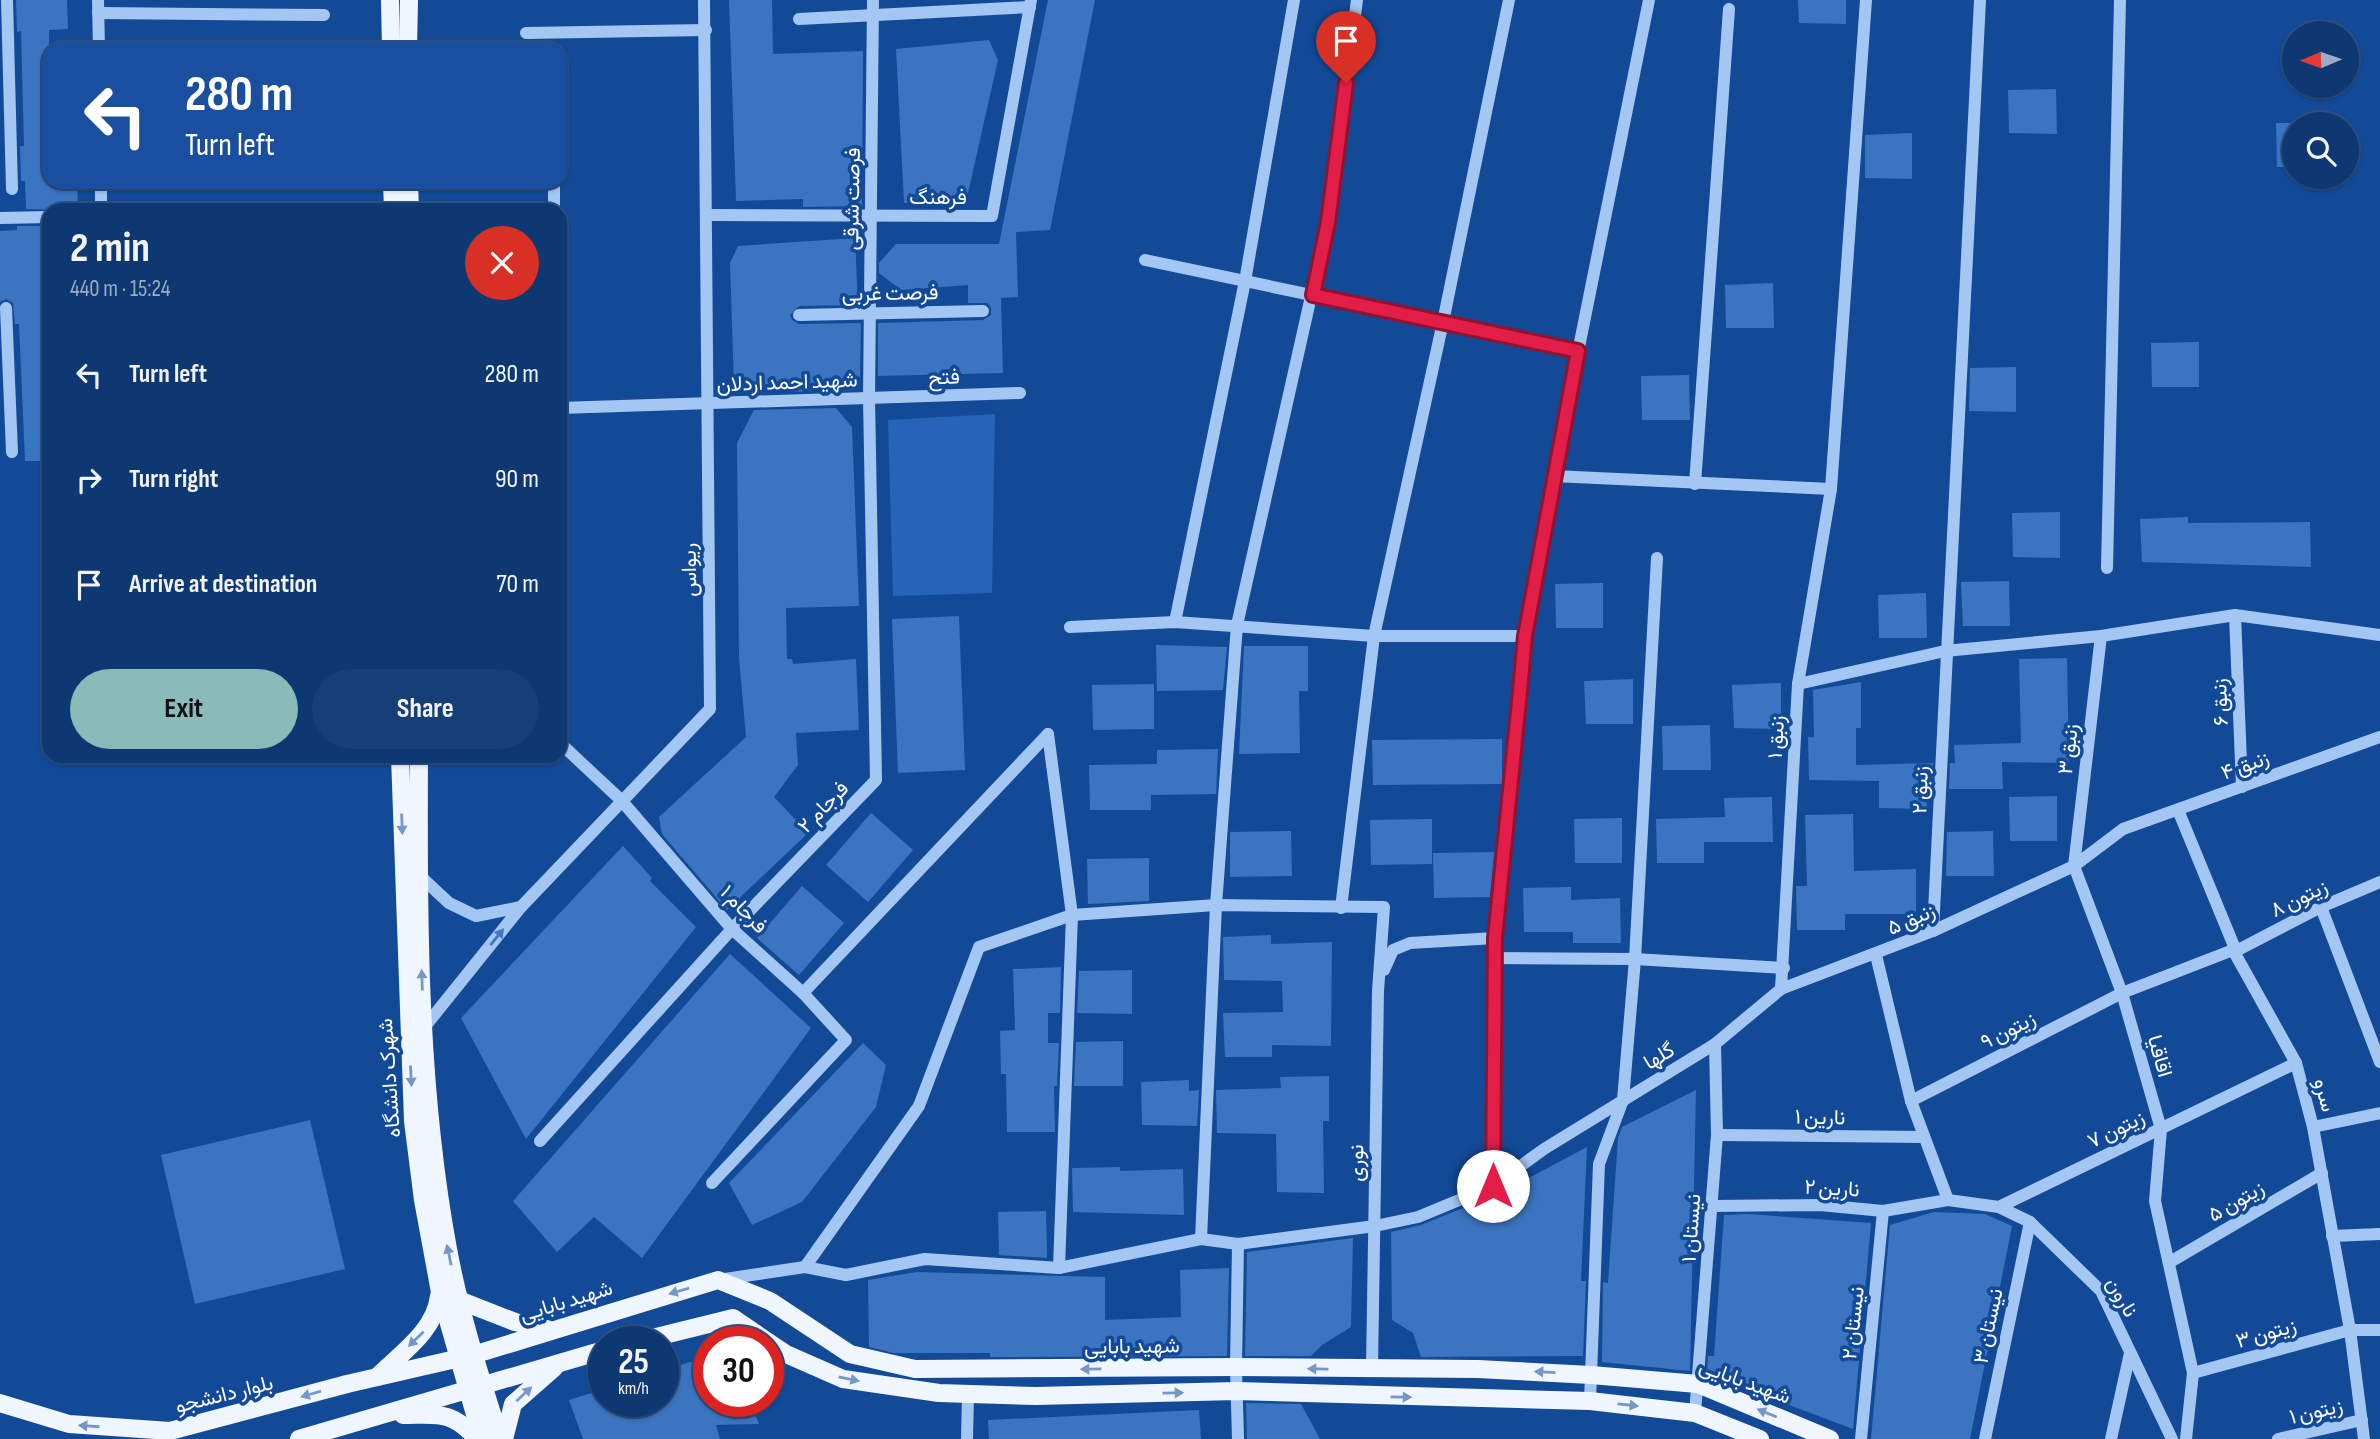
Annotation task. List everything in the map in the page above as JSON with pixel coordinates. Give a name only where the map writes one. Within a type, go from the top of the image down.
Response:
[{"type":"main road","points":[[378,0],[390,8]]},
{"type":"main road","points":[[390,8],[406,0],[408,42]]},
{"type":"main road","points":[[390,8],[391,42]]},
{"type":"main road","name":"شهرک دانشگاه","points":[[400,763],[413,1121],[440,1292],[465,1356]]},
{"type":"main road","points":[[419,763],[423,1029],[428,1104],[448,1249],[459,1300],[465,1356],[475,1389],[480,1439]]},
{"type":"main road","name":"شهید بابایی","points":[[465,1356],[718,1280],[770,1301],[850,1354],[915,1369],[1372,1368],[1591,1375],[1698,1384],[1797,1432],[1825,1438]]},
{"type":"main road","points":[[377,1377],[437,1315],[440,1292],[514,1322],[550,1329]]},
{"type":"main road","points":[[701,1326],[733,1318],[745,1326]]},
{"type":"main road","points":[[784,1353],[843,1379],[968,1395],[1236,1391],[1590,1401],[1695,1413],[1760,1439]]},
{"type":"main road","points":[[299,1439],[588,1354]]},
{"type":"main road","name":"بلوار دانشجو","points":[[0,1403],[69,1424],[170,1435],[377,1377],[465,1356]]},
{"type":"main road","points":[[502,1439],[513,1404],[563,1361]]},
{"type":"main road","points":[[475,1389],[502,1439]]},
{"type":"main road","points":[[382,1414],[444,1416],[462,1421],[480,1439]]},
{"type":"street","points":[[7,0],[4,39],[12,189]]},
{"type":"street","name":"ریواس","points":[[423,1029],[521,907],[710,709],[704,0]]},
{"type":"street","name":"فرصت شرقی","points":[[869,398],[873,0]]},
{"type":"street","points":[[1175,622],[1245,281],[1294,0]]},
{"type":"street","points":[[1201,1239],[1216,905],[1237,625],[1328,222],[1357,0]]},
{"type":"street","points":[[805,1267],[919,1106],[979,947],[1072,915],[1216,905],[1341,908],[1374,636],[1443,322],[1508,0]]},
{"type":"street","points":[[1493,1186],[1495,938],[1525,636],[1553,476],[1648,0]]},
{"type":"street","name":"زنبق ۱","points":[[1781,989],[1798,684],[1831,489],[1866,0]]},
{"type":"street","name":"زنبق ۲","points":[[1933,931],[1945,651],[1980,0]]},
{"type":"street","points":[[2107,568],[2120,0]]},
{"type":"street","points":[[799,19],[1030,4]]},
{"type":"street","name":"فرهنگ","points":[[706,215],[992,216],[1030,4]]},
{"type":"street","points":[[99,42],[98,6],[324,15]]},
{"type":"street","points":[[1695,484],[1729,9]]},
{"type":"street","points":[[526,33],[706,30]]},
{"type":"street","points":[[0,218],[42,217]]},
{"type":"street","points":[[1145,260],[1578,351]]},
{"type":"street","points":[[6,308],[4,345],[12,452]]},
{"type":"street","name":"فرصت غربی","points":[[799,315],[983,311]]},
{"type":"street","name":"فتح","points":[[869,398],[1020,393]]},
{"type":"street","name":"شهید احمد اردلان","points":[[707,404],[869,398]]},
{"type":"street","name":"فرجام ۲","points":[[540,1141],[732,929],[876,780],[869,398]]},
{"type":"street","points":[[567,408],[707,404]]},
{"type":"street","points":[[1553,476],[1831,489]]},
{"type":"street","points":[[1590,1401],[1599,1164],[1623,1100],[1635,959],[1657,558]]},
{"type":"street","points":[[1798,684],[1945,651],[2101,636],[2235,615],[2380,635]]},
{"type":"street","name":"زنبق ۶","points":[[2235,615],[2242,786]]},
{"type":"street","points":[[1070,627],[1175,622],[1374,636],[1525,636]]},
{"type":"street","name":"زنبق ۳","points":[[2074,866],[2101,636]]},
{"type":"street","points":[[803,993],[1048,734],[1072,915],[1059,1268]]},
{"type":"street","name":"زنبق ۴","points":[[2123,829],[2380,737]]},
{"type":"street","name":"فرجام ۱","points":[[567,750],[621,800],[732,929],[803,993],[846,1040],[712,1183]]},
{"type":"street","name":"سرو","points":[[2178,810],[2234,951],[2296,1063],[2322,1173],[2350,1329],[2364,1439]]},
{"type":"street","name":"زنبق ۵","points":[[1715,1044],[1781,989],[1876,955],[2074,866],[2123,829]]},
{"type":"street","name":"اقاقیا","points":[[2074,866],[2122,993],[2161,1129],[2155,1201],[2193,1373],[2186,1439]]},
{"type":"street","points":[[419,875],[449,903],[476,916],[521,907]]},
{"type":"street","name":"زیتون ۸","points":[[2234,951],[2321,907],[2380,882]]},
{"type":"street","name":"نوری","points":[[1341,908],[1384,907],[1372,1368]]},
{"type":"street","points":[[2321,907],[2380,1062]]},
{"type":"street","points":[[1380,980],[1393,950],[1410,943],[1495,938]]},
{"type":"street","points":[[2122,993],[2234,951]]},
{"type":"street","points":[[1876,955],[1911,1101],[1948,1200],[1999,1207]]},
{"type":"street","points":[[1494,958],[1635,959],[1784,968]]},
{"type":"street","name":"زیتون ۹","points":[[1911,1101],[2122,993]]},
{"type":"street","name":"گلها","points":[[718,1280],[805,1267],[846,1275],[925,1259],[1059,1268],[1201,1239],[1238,1244],[1375,1226],[1418,1217],[1493,1186],[1623,1100],[1715,1044]]},
{"type":"street","name":"نیستان ۱","points":[[1695,1413],[1717,1135],[1715,1044]]},
{"type":"street","name":"زیتون ۷","points":[[1999,1207],[2296,1063]]},
{"type":"street","points":[[2313,1127],[2380,1114]]},
{"type":"street","name":"نارین ۱","points":[[1717,1135],[1924,1137]]},
{"type":"street","name":"زیتون ۵","points":[[2170,1262],[2322,1173]]},
{"type":"street","name":"نارین ۲","points":[[1713,1206],[1820,1205],[1883,1211],[1948,1200]]},
{"type":"street","name":"نارون","points":[[1999,1207],[2030,1222],[2101,1291],[2172,1439]]},
{"type":"street","name":"نیستان ۲","points":[[1861,1439],[1883,1211]]},
{"type":"street","name":"نیستان ۳","points":[[1985,1439],[2030,1222]]},
{"type":"street","points":[[2332,1236],[2380,1234]]},
{"type":"street","points":[[1238,1244],[1238,1439]]},
{"type":"street","name":"زیتون ۳","points":[[2193,1373],[2350,1329],[2380,1330]]},
{"type":"street","points":[[2111,1439],[2130,1353]]},
{"type":"street","points":[[967,1439],[968,1395]]},
{"type":"street","name":"زیتون ۱","points":[[2278,1439],[2362,1420]]},
{"type":"shaded area","points":[[995,414],[992,593],[893,596],[888,420]]},
{"type":"building","points":[[16,0],[67,0],[68,29],[49,30],[49,42],[42,42],[42,189],[77,189],[78,203],[42,203],[42,209],[26,209],[25,181],[21,181],[20,146],[24,146],[21,31],[17,32]]},
{"type":"building","points":[[729,0],[772,0],[773,54],[863,51],[862,206],[803,207],[803,199],[736,201]]},
{"type":"building","points":[[1048,0],[1095,0],[1050,230],[1016,232],[1018,297],[1001,298],[1003,373],[878,376],[878,323],[983,320],[991,315],[991,307],[987,303],[968,303],[968,285],[901,290],[879,273],[879,263],[896,244],[999,244]]},
{"type":"building","points":[[1798,0],[1846,0],[1846,24],[1799,23]]},
{"type":"building","points":[[989,40],[998,60],[966,202],[904,203],[896,49]]},
{"type":"building","points":[[2056,89],[2057,134],[2009,133],[2008,90]]},
{"type":"building","points":[[2276,123],[2282,123],[2282,167],[2277,167]]},
{"type":"building","points":[[1912,133],[1912,179],[1865,178],[1865,135]]},
{"type":"building","points":[[17,226],[42,226],[42,461],[25,461],[19,324],[15,324],[13,303],[6,299],[0,302],[0,231],[17,230]]},
{"type":"building","points":[[855,238],[858,305],[799,306],[790,315],[792,320],[799,324],[861,323],[860,377],[856,377],[856,390],[742,393],[734,386],[730,263],[738,246]]},
{"type":"building","points":[[1773,283],[1774,328],[1726,328],[1725,285]]},
{"type":"building","points":[[2199,342],[2199,387],[2152,387],[2151,343]]},
{"type":"building","points":[[2016,367],[2016,412],[1969,411],[1970,368]]},
{"type":"building","points":[[1689,375],[1690,420],[1642,420],[1641,376]]},
{"type":"building","points":[[836,408],[852,427],[859,606],[786,608],[787,659],[792,659],[793,664],[856,659],[859,730],[796,733],[798,765],[774,797],[808,833],[727,910],[662,834],[659,817],[746,737],[739,658],[737,443],[754,410]]},
{"type":"building","points":[[2060,512],[2060,558],[2013,557],[2012,513]]},
{"type":"building","points":[[2188,517],[2188,523],[2310,522],[2311,567],[2142,562],[2140,519]]},
{"type":"building","points":[[2009,581],[2010,626],[1963,626],[1961,582]]},
{"type":"building","points":[[1603,583],[1603,628],[1556,628],[1555,584]]},
{"type":"building","points":[[1926,593],[1927,638],[1879,638],[1878,595]]},
{"type":"building","points":[[959,616],[965,770],[898,773],[892,619]]},
{"type":"building","points":[[1156,645],[1227,647],[1223,690],[1157,691]]},
{"type":"building","points":[[1244,646],[1308,646],[1308,691],[1299,691],[1300,753],[1239,754]]},
{"type":"building","points":[[2067,658],[2069,763],[2002,762],[2003,789],[1949,789],[1950,763],[1955,763],[1954,745],[2021,743],[2019,659]]},
{"type":"building","points":[[1633,679],[1633,724],[1586,724],[1584,681]]},
{"type":"building","points":[[1861,682],[1861,728],[1856,728],[1856,765],[1933,763],[1931,789],[1926,789],[1927,809],[1879,808],[1879,781],[1809,780],[1808,737],[1814,737],[1813,690]]},
{"type":"building","points":[[1781,683],[1781,729],[1734,728],[1732,685]]},
{"type":"building","points":[[1154,684],[1154,729],[1093,730],[1092,685]]},
{"type":"building","points":[[1710,725],[1711,770],[1663,770],[1662,726]]},
{"type":"building","points":[[1502,739],[1502,784],[1373,785],[1372,740]]},
{"type":"building","points":[[1218,749],[1216,794],[1151,795],[1151,810],[1090,810],[1089,765],[1157,764],[1157,750]]},
{"type":"building","points":[[2057,796],[2057,841],[2010,841],[2009,797]]},
{"type":"building","points":[[1772,797],[1773,842],[1704,842],[1704,863],[1657,863],[1656,819],[1725,817],[1724,798]]},
{"type":"building","points":[[871,813],[913,850],[868,902],[826,865]]},
{"type":"building","points":[[1853,814],[1854,871],[1916,869],[1916,914],[1845,914],[1845,930],[1797,930],[1796,886],[1807,886],[1805,815]]},
{"type":"building","points":[[1622,818],[1622,863],[1575,863],[1574,819]]},
{"type":"building","points":[[1432,819],[1432,864],[1371,865],[1370,820]]},
{"type":"building","points":[[1291,831],[1292,876],[1230,877],[1230,832]]},
{"type":"building","points":[[1993,831],[1994,876],[1946,876],[1947,832]]},
{"type":"building","points":[[623,846],[652,878],[650,881],[696,927],[526,1139],[461,1018]]},
{"type":"building","points":[[1494,852],[1490,897],[1434,898],[1433,853]]},
{"type":"building","points":[[1149,858],[1149,901],[1088,904],[1087,859]]},
{"type":"building","points":[[802,886],[844,923],[799,975],[757,938]]},
{"type":"building","points":[[1571,887],[1571,900],[1620,898],[1621,943],[1573,943],[1573,932],[1524,932],[1523,888]]},
{"type":"building","points":[[1271,935],[1271,944],[1332,942],[1331,1046],[1272,1045],[1272,1057],[1225,1057],[1223,1013],[1283,1012],[1282,981],[1224,980],[1223,937]]},
{"type":"building","points":[[730,954],[811,1028],[642,1258],[594,1217],[557,1252],[513,1201]]},
{"type":"building","points":[[1061,967],[1060,1013],[1048,1013],[1048,1043],[1059,1043],[1057,1086],[1054,1086],[1055,1132],[1007,1132],[1006,1074],[1001,1074],[1000,1031],[1015,1030],[1013,969]]},
{"type":"building","points":[[1132,970],[1132,1014],[1077,1013],[1079,971]]},
{"type":"building","points":[[1123,1041],[1123,1086],[1074,1086],[1076,1042]]},
{"type":"building","points":[[863,1043],[886,1065],[876,1107],[802,1202],[752,1225],[729,1183]]},
{"type":"building","points":[[1329,1076],[1329,1121],[1323,1121],[1324,1193],[1277,1192],[1276,1134],[1217,1133],[1216,1090],[1281,1088],[1280,1077]]},
{"type":"building","points":[[1189,1080],[1189,1091],[1199,1090],[1197,1126],[1142,1125],[1141,1082]]},
{"type":"building","points":[[1696,1090],[1690,1371],[1602,1362],[1603,1282],[1608,1283],[1618,1138],[1622,1127]]},
{"type":"building","points":[[310,1120],[345,1269],[195,1304],[161,1155]]},
{"type":"building","points":[[1587,1147],[1581,1281],[1586,1281],[1583,1356],[1421,1357],[1413,1333],[1392,1320],[1391,1232],[1421,1225],[1478,1202],[1478,1205]]},
{"type":"building","points":[[1120,1167],[1120,1171],[1183,1169],[1184,1215],[1073,1212],[1072,1168]]},
{"type":"building","points":[[1046,1211],[1047,1258],[999,1255],[998,1212]]},
{"type":"building","points":[[1934,1212],[1985,1214],[2012,1226],[1970,1439],[1871,1439],[1890,1225]]},
{"type":"building","points":[[1748,1214],[1871,1223],[1853,1429],[1707,1374],[1708,1356],[1714,1356],[1724,1215]]},
{"type":"building","points":[[1353,1238],[1351,1327],[1322,1345],[1311,1356],[1245,1356],[1247,1252]]},
{"type":"building","points":[[1229,1268],[1227,1356],[990,1357],[990,1353],[894,1353],[869,1347],[868,1280],[917,1272],[1105,1277],[1105,1320],[1181,1317],[1180,1270]]},
{"type":"building","points":[[693,1362],[693,1417],[756,1417],[759,1424],[716,1425],[720,1439],[583,1439],[569,1400],[588,1394],[588,1417],[679,1417],[679,1366]]},
{"type":"building","points":[[1246,1403],[1301,1404],[1320,1439],[1247,1439]]},
{"type":"building","points":[[1199,1410],[1201,1439],[989,1439],[988,1420]]},
{"type":"route","points":[[1346,83],[1328,222],[1313,295],[1578,351],[1525,636],[1495,938],[1493,1186]]}]
